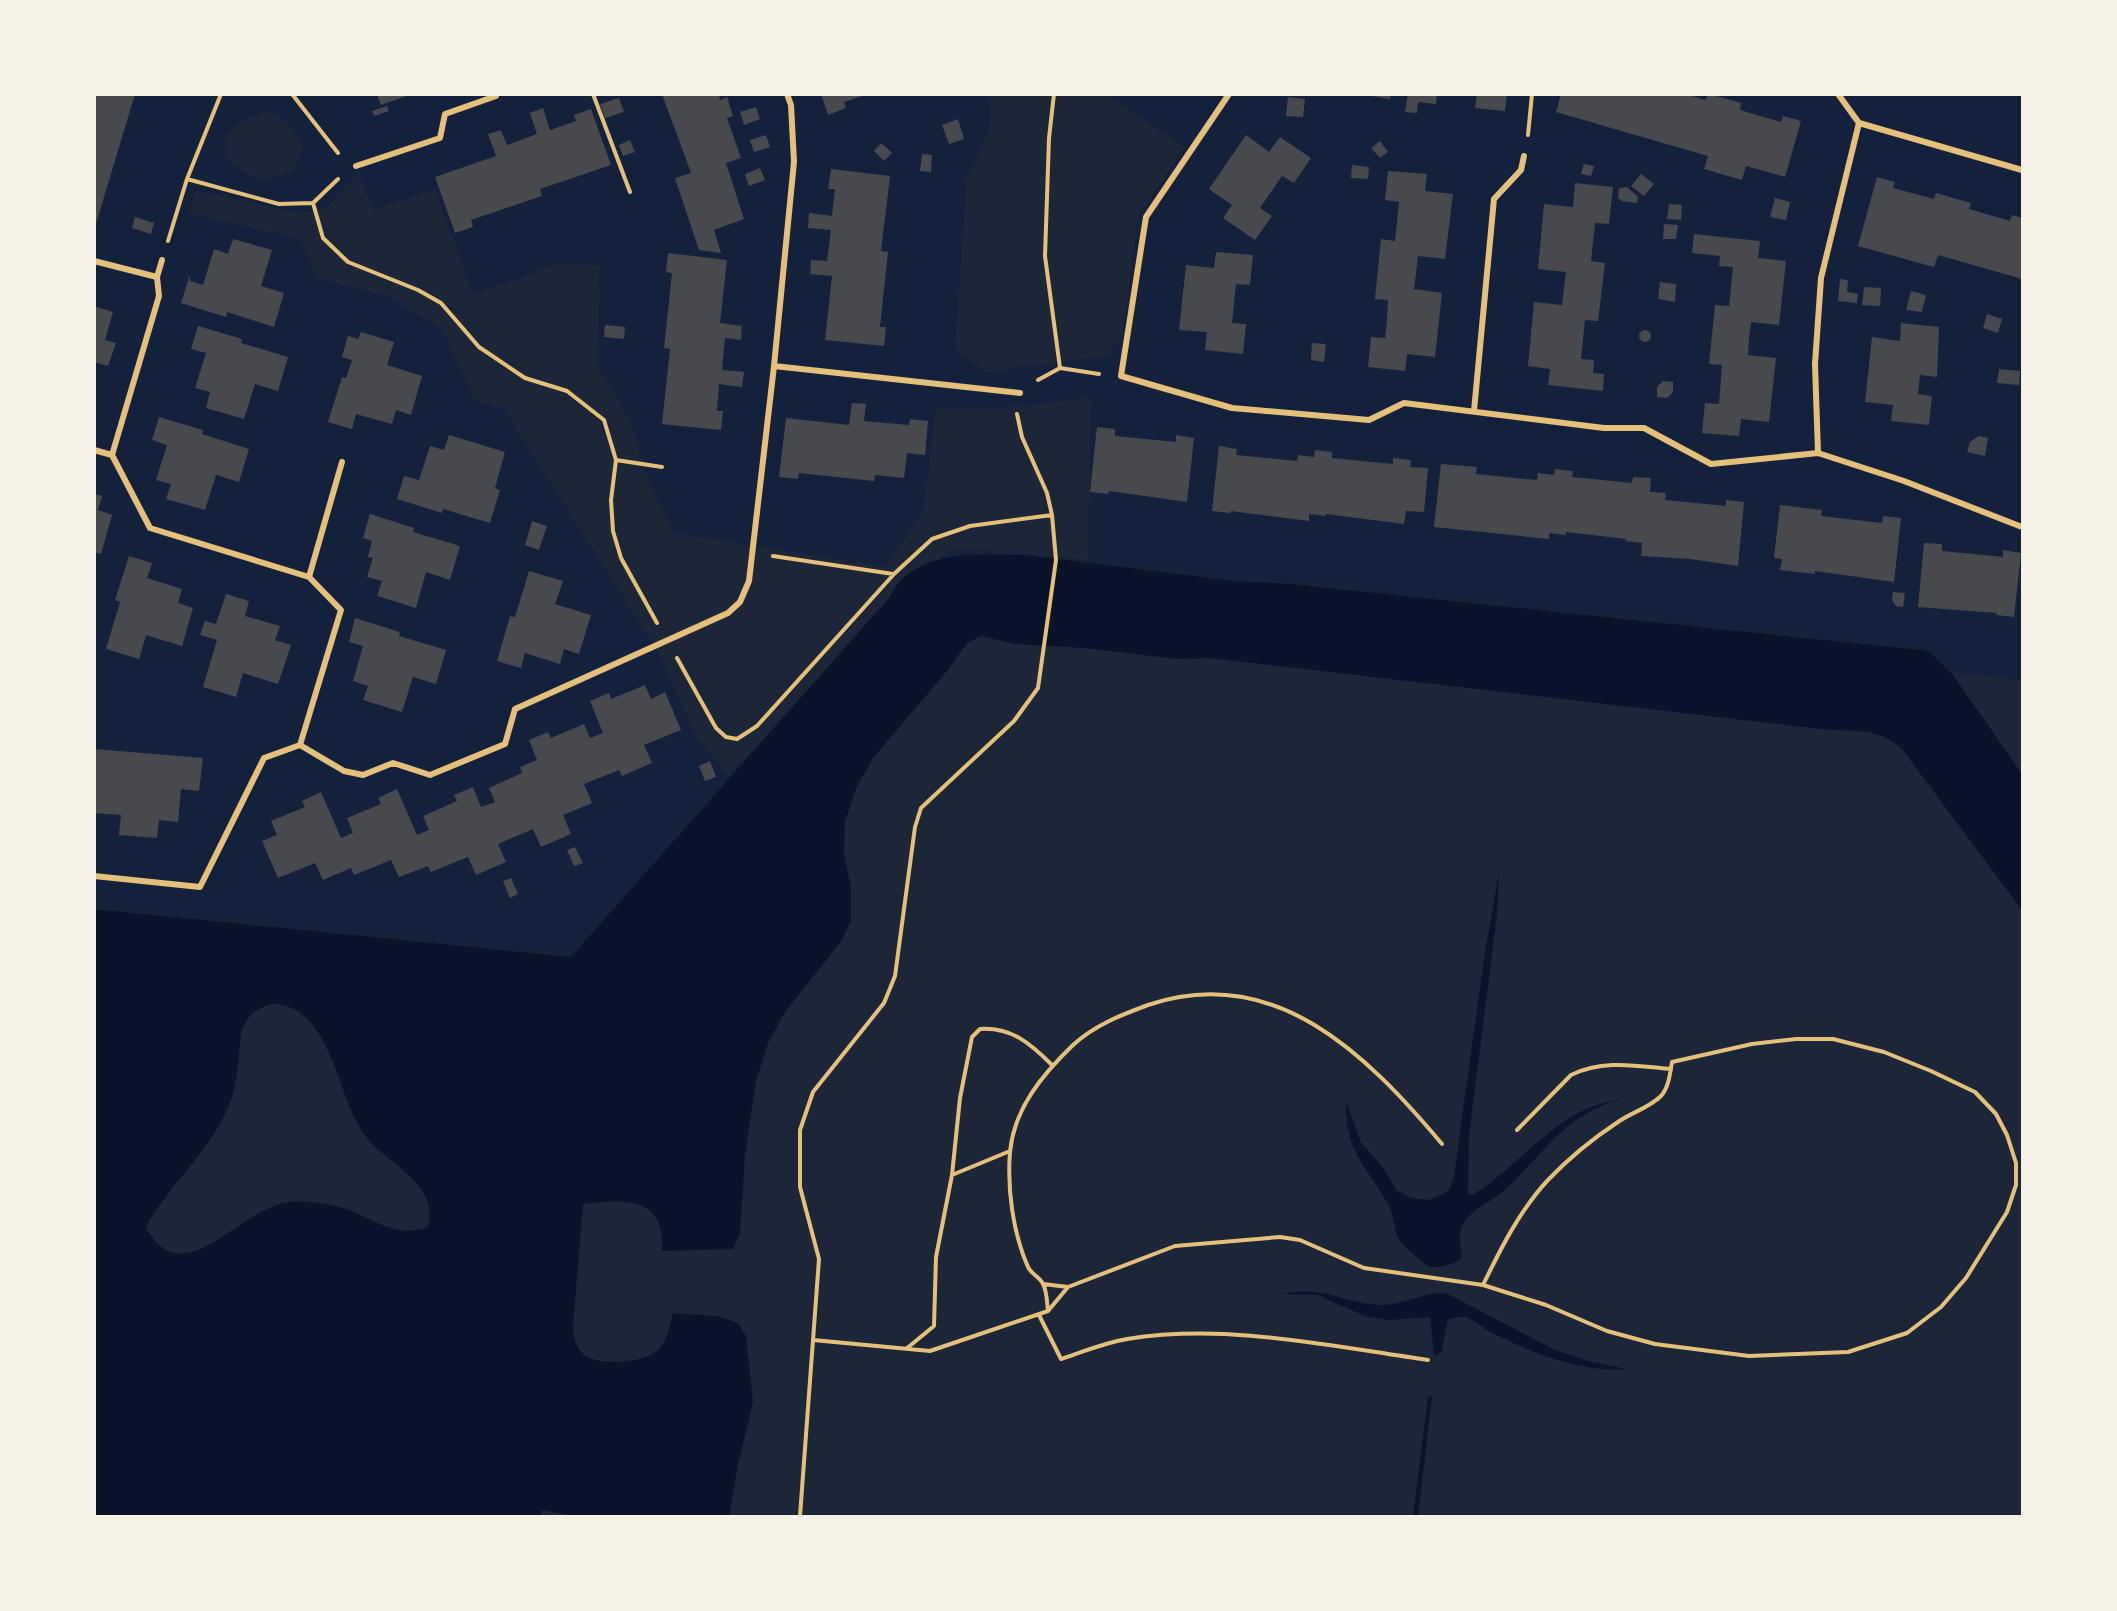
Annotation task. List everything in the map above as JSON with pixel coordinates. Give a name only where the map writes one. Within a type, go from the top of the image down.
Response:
[{"type":"street","points":[[300,745],[344,771],[363,774],[393,763],[430,775],[505,744],[515,709],[728,614],[740,602],[749,581],[774,366],[794,162],[790,105],[787,94]]},
{"type":"street","points":[[1229,94],[1146,217],[1121,376],[1232,408],[1369,420],[1404,403],[1605,428],[1644,428],[1711,464],[1818,453],[1904,481],[2022,527]]},
{"type":"street","points":[[1838,94],[1859,123],[2022,170]]},
{"type":"street","points":[[356,166],[440,138],[445,114],[498,95]]},
{"type":"street","points":[[1818,453],[1815,364],[1821,278],[1859,123]]},
{"type":"street","points":[[1474,411],[1494,199],[1521,170],[1524,156]]},
{"type":"street","points":[[162,260],[157,277],[159,296],[112,454],[150,528],[309,577],[341,610],[300,745]]},
{"type":"street","points":[[94,261],[157,277]]},
{"type":"street","points":[[774,366],[1020,393]]},
{"type":"street","points":[[94,450],[112,454]]},
{"type":"street","points":[[309,577],[342,462]]},
{"type":"street","points":[[94,876],[200,886],[264,758],[300,745]]},
{"type":"path","points":[[162,260],[187,179],[220,94]]},
{"type":"path","points":[[292,94],[343,159]]},
{"type":"path","points":[[593,94],[630,192]]},
{"type":"path","points":[[1054,94],[1049,138],[1045,256],[1060,368]]},
{"type":"path","points":[[1524,156],[1532,94]]},
{"type":"path","points":[[187,179],[279,204],[313,203],[342,175]]},
{"type":"path","points":[[313,203],[323,237],[348,262],[418,290],[441,303],[479,347],[525,378],[567,391],[604,420],[616,460],[611,500],[615,540],[621,558],[716,728],[726,737],[738,739],[757,726],[894,574],[932,539],[970,526],[1052,515]]},
{"type":"path","points":[[800,1516],[819,1259],[800,1187],[800,1130],[813,1092],[884,1003],[895,976],[915,827],[921,808],[1014,721],[1038,688],[1056,560],[1052,515],[1047,493],[1022,437],[1017,418],[1020,393],[1060,368],[1121,376]]},
{"type":"path","points":[[616,460],[662,467]]},
{"type":"path","points":[[752,552],[894,574]]},
{"type":"path","points":[[1048,1311],[1043,1284],[1029,1270],[1018,1239],[1010,1175],[1010,1151],[1016,1125],[1030,1094],[1052,1065],[1083,1036],[1127,1012],[1175,996],[1208,994],[1247,998],[1280,1007],[1347,1046],[1390,1084],[1442,1144]]},
{"type":"path","points":[[905,1349],[934,1326],[936,1257],[952,1175],[960,1098],[972,1037],[980,1029],[1005,1031],[1031,1044],[1052,1065]]},
{"type":"path","points":[[1043,1284],[1068,1287],[1175,1246],[1280,1237],[1300,1240],[1364,1268],[1483,1285],[1546,1305],[1607,1332],[1655,1344],[1749,1356],[1848,1352],[1907,1333],[1941,1307],[1972,1270],[2007,1212],[2016,1185],[2016,1163],[2007,1135],[1996,1114],[1975,1092],[1884,1052],[1833,1039],[1797,1039],[1708,1052],[1672,1062],[1662,1094],[1657,1099],[1619,1121],[1572,1155],[1545,1183],[1505,1238],[1483,1285]]},
{"type":"path","points":[[1516,1130],[1571,1075],[1583,1070],[1612,1065],[1671,1069]]},
{"type":"path","points":[[952,1175],[1010,1151]]},
{"type":"path","points":[[813,1340],[930,1351],[1048,1311],[1068,1287]]},
{"type":"path","points":[[1039,1315],[1061,1359],[1126,1340],[1180,1334],[1239,1335],[1428,1360]]},
{"type":"shaded area","points":[[991,95],[1108,95],[1185,147],[1138,216],[1122,337],[1109,354],[1101,357],[985,372],[955,349],[967,178],[989,131]]},
{"type":"shaded area","points":[[269,111],[290,125],[303,147],[292,172],[265,178],[244,172],[227,160],[227,135],[242,120]]},
{"type":"shaded area","points":[[359,172],[373,210],[435,189],[473,294],[561,263],[600,265],[597,365],[631,422],[648,479],[675,533],[884,567],[923,513],[936,408],[1024,406],[1091,397],[1088,560],[961,549],[947,552],[728,776],[695,735],[660,655],[505,411],[475,400],[442,330],[390,297],[318,279],[300,239],[190,214],[196,190],[302,214],[326,208]]},
{"type":"shaded area","points":[[1026,555],[1234,581],[1289,584],[1929,651],[1953,675],[2022,774],[2022,910],[1902,749],[1894,742],[1877,734],[1209,658],[1178,659],[1083,648],[1015,644],[981,636],[967,643],[947,671],[873,758],[856,788],[845,822],[844,854],[851,888],[851,920],[842,940],[785,1012],[768,1043],[756,1081],[745,1155],[740,1234],[733,1249],[662,1251],[661,1233],[657,1220],[650,1211],[640,1205],[628,1202],[583,1204],[573,1327],[575,1341],[582,1353],[588,1357],[608,1362],[631,1361],[651,1355],[663,1343],[673,1313],[717,1316],[738,1323],[746,1336],[753,1402],[729,1516],[574,1516],[542,1510],[541,1516],[95,1516],[94,909],[571,957],[889,598],[903,578],[931,562],[946,558]],"holes":[[[271,1004],[291,1008],[307,1019],[319,1035],[330,1054],[354,1117],[364,1134],[408,1175],[426,1197],[429,1211],[428,1227],[407,1231],[397,1230],[335,1206],[318,1202],[292,1202],[265,1210],[193,1252],[176,1253],[160,1246],[146,1227],[156,1210],[204,1148],[224,1115],[234,1089],[242,1029],[250,1016],[261,1008]]]},
{"type":"shaded area","points":[[953,556],[2022,680],[2022,1516],[95,1516],[94,908],[571,957]]},
{"type":"shaded area","points":[[1499,872],[1497,914],[1469,1135],[1468,1193],[1472,1195],[1487,1185],[1568,1119],[1588,1108],[1620,1099],[1599,1107],[1568,1126],[1505,1190],[1465,1221],[1460,1234],[1462,1258],[1446,1266],[1431,1267],[1418,1258],[1398,1237],[1389,1206],[1358,1158],[1353,1146],[1349,1134],[1346,1101],[1361,1143],[1382,1166],[1396,1190],[1411,1198],[1429,1200],[1449,1191],[1454,1176],[1484,959]]},
{"type":"shaded area","points":[[1304,1291],[1383,1305],[1432,1294],[1448,1294],[1553,1349],[1592,1362],[1626,1369],[1592,1368],[1558,1360],[1509,1341],[1462,1317],[1448,1319],[1441,1353],[1434,1355],[1430,1317],[1389,1320],[1365,1316],[1317,1295],[1281,1294]]},
{"type":"shaded area","points":[[1428,1396],[1432,1397],[1418,1516],[1413,1516]]},
{"type":"building","points":[[94,94],[135,94],[95,227],[94,227]]},
{"type":"building","points":[[377,94],[409,94],[409,95],[381,105]]},
{"type":"building","points":[[662,94],[719,94],[720,100],[727,97],[733,116],[727,118],[741,158],[726,163],[744,219],[714,230],[721,253],[699,250],[675,178],[691,173]]},
{"type":"building","points":[[821,94],[865,95],[844,102],[846,108],[828,115]]},
{"type":"building","points":[[1359,94],[1391,94],[1390,99]]},
{"type":"building","points":[[1408,94],[1437,94],[1436,104],[1418,102],[1417,113],[1405,112]]},
{"type":"building","points":[[1477,94],[1507,94],[1505,111],[1475,108]]},
{"type":"building","points":[[1561,94],[1686,94],[1705,100],[1709,94],[1741,103],[1740,110],[1760,116],[1781,122],[1783,116],[1801,121],[1785,177],[1746,166],[1742,180],[1704,169],[1708,156],[1556,112]]},
{"type":"building","points":[[1288,97],[1305,99],[1303,117],[1286,116]]},
{"type":"building","points":[[619,98],[624,112],[605,118],[600,104]]},
{"type":"building","points":[[387,106],[389,111],[374,116],[372,111]]},
{"type":"building","points":[[756,107],[760,119],[744,125],[740,112]]},
{"type":"building","points":[[543,108],[550,130],[576,121],[574,115],[591,109],[611,165],[540,189],[542,196],[471,220],[473,227],[455,233],[435,177],[496,156],[488,134],[501,130],[507,145],[537,134],[530,113]]},
{"type":"building","points":[[958,119],[964,139],[949,144],[942,125]]},
{"type":"building","points":[[766,135],[770,147],[754,152],[750,140]]},
{"type":"building","points":[[1246,135],[1269,152],[1280,137],[1311,158],[1294,183],[1282,176],[1260,208],[1272,216],[1255,240],[1223,218],[1232,205],[1209,189]]},
{"type":"building","points":[[630,140],[635,152],[623,156],[619,145]]},
{"type":"building","points":[[1380,141],[1388,152],[1380,158],[1371,148]]},
{"type":"building","points":[[881,143],[892,153],[884,161],[874,151]]},
{"type":"building","points":[[922,154],[932,155],[931,172],[920,171]]},
{"type":"building","points":[[1584,164],[1594,166],[1591,176],[1581,174]]},
{"type":"building","points":[[1352,165],[1369,167],[1368,179],[1351,178]]},
{"type":"building","points":[[760,168],[765,180],[749,186],[745,174]]},
{"type":"building","points":[[831,169],[890,176],[881,251],[888,252],[880,327],[886,327],[884,346],[825,340],[832,276],[810,274],[811,260],[827,261],[831,230],[808,228],[809,213],[832,216],[835,189],[828,189]]},
{"type":"building","points":[[1388,171],[1427,174],[1425,191],[1453,194],[1445,259],[1418,256],[1414,289],[1442,293],[1435,357],[1407,354],[1405,371],[1368,367],[1371,337],[1385,338],[1388,300],[1375,299],[1381,239],[1395,241],[1399,202],[1385,200]]},
{"type":"building","points":[[1641,174],[1654,184],[1644,196],[1631,186]]},
{"type":"building","points":[[1877,177],[1895,182],[1893,188],[1934,199],[1936,193],[1971,203],[1969,209],[2010,221],[2012,215],[2022,218],[2022,279],[1938,255],[1934,267],[1858,246]]},
{"type":"building","points":[[1575,183],[1613,187],[1609,224],[1595,223],[1591,261],[1605,263],[1598,321],[1585,320],[1581,359],[1594,360],[1593,373],[1604,374],[1603,391],[1548,385],[1550,369],[1528,366],[1534,302],[1562,305],[1566,272],[1538,269],[1544,204],[1573,207]]},
{"type":"building","points":[[1627,187],[1638,197],[1637,203],[1622,201],[1618,198],[1619,188]]},
{"type":"building","points":[[1775,198],[1790,202],[1786,220],[1770,217]]},
{"type":"building","points":[[1669,204],[1682,205],[1681,220],[1667,219]]},
{"type":"building","points":[[135,217],[154,223],[151,234],[132,228]]},
{"type":"building","points":[[1664,224],[1678,225],[1676,239],[1663,239]]},
{"type":"building","points":[[1694,234],[1760,241],[1758,258],[1786,261],[1779,325],[1751,322],[1749,338],[1748,355],[1776,358],[1769,422],[1741,419],[1739,436],[1702,433],[1705,403],[1719,404],[1722,365],[1709,364],[1715,305],[1729,306],[1733,267],[1719,266],[1720,256],[1692,253]]},
{"type":"building","points":[[233,239],[272,250],[261,286],[284,293],[274,327],[227,312],[226,317],[181,303],[190,275],[190,281],[203,285],[214,249],[228,254]]},
{"type":"building","points":[[1216,252],[1253,255],[1250,285],[1236,284],[1232,323],[1246,324],[1243,354],[1205,350],[1207,332],[1179,330],[1186,265],[1214,268]]},
{"type":"building","points":[[668,253],[727,260],[720,323],[742,326],[741,340],[725,338],[722,370],[744,372],[742,387],[719,384],[717,411],[723,411],[721,430],[662,424],[670,349],[664,348],[672,273],[666,272]]},
{"type":"building","points":[[1840,279],[1848,280],[1847,292],[1858,294],[1857,303],[1838,301]]},
{"type":"building","points":[[1660,282],[1676,284],[1675,302],[1658,299]]},
{"type":"building","points":[[1864,287],[1881,288],[1880,306],[1862,305]]},
{"type":"building","points":[[1911,291],[1926,295],[1922,312],[1906,310]]},
{"type":"building","points":[[94,306],[113,312],[105,340],[116,343],[108,366],[94,362]]},
{"type":"building","points":[[1987,314],[2002,319],[1998,333],[1983,328]]},
{"type":"building","points":[[1901,323],[1939,327],[1937,377],[1920,375],[1918,394],[1932,396],[1929,425],[1891,421],[1893,405],[1865,402],[1872,337],[1900,341]]},
{"type":"building","points":[[605,325],[625,327],[624,339],[604,337]]},
{"type":"building","points":[[198,326],[242,339],[241,343],[288,357],[278,391],[255,384],[244,419],[206,408],[210,392],[195,388],[206,353],[191,349]]},
{"type":"building","points":[[1647,330],[1650,331],[1650,341],[1643,342],[1640,341],[1639,334],[1640,331]]},
{"type":"building","points":[[361,332],[394,342],[387,365],[422,376],[411,415],[396,410],[392,424],[356,414],[352,429],[328,422],[342,377],[346,378],[352,360],[342,357],[348,336],[358,339]]},
{"type":"building","points":[[1312,343],[1326,344],[1324,362],[1311,360]]},
{"type":"building","points":[[1999,369],[2020,371],[2019,385],[1997,383]]},
{"type":"building","points":[[1663,381],[1673,382],[1673,392],[1667,398],[1657,397],[1657,387]]},
{"type":"building","points":[[852,403],[866,404],[864,421],[909,425],[910,419],[928,421],[925,455],[907,453],[904,478],[875,475],[874,481],[799,473],[798,479],[779,477],[786,418],[849,425]]},
{"type":"building","points":[[159,417],[203,430],[202,434],[249,449],[239,482],[216,475],[205,510],[166,499],[171,484],[156,480],[167,445],[152,440]]},
{"type":"building","points":[[1097,427],[1115,429],[1115,436],[1176,442],[1176,435],[1194,438],[1187,502],[1109,491],[1108,494],[1090,492]]},
{"type":"building","points":[[449,435],[505,452],[495,488],[500,490],[490,523],[443,509],[442,513],[397,499],[404,476],[419,480],[430,446],[444,450]]},
{"type":"building","points":[[1979,436],[1988,438],[1985,456],[1967,452],[1970,442]]},
{"type":"building","points":[[1219,446],[1237,449],[1236,455],[1297,461],[1298,455],[1314,457],[1315,450],[1332,452],[1332,458],[1393,464],[1393,458],[1411,460],[1410,467],[1428,468],[1424,512],[1406,511],[1404,524],[1326,514],[1326,516],[1309,514],[1309,521],[1231,511],[1230,513],[1212,511]]},
{"type":"building","points":[[1441,464],[1477,467],[1476,474],[1537,480],[1538,473],[1554,475],[1555,469],[1573,471],[1572,477],[1632,483],[1633,477],[1651,478],[1650,492],[1666,493],[1665,500],[1726,506],[1726,500],[1744,502],[1738,566],[1690,559],[1641,556],[1642,543],[1626,541],[1626,539],[1566,532],[1566,535],[1549,533],[1549,539],[1434,527]]},
{"type":"building","points":[[94,494],[102,496],[98,510],[112,515],[101,554],[94,552]]},
{"type":"building","points":[[1780,505],[1822,510],[1821,516],[1882,523],[1883,516],[1901,518],[1894,582],[1815,571],[1815,574],[1780,570],[1782,559],[1774,558]]},
{"type":"building","points":[[370,514],[414,528],[413,532],[460,546],[450,580],[426,572],[416,608],[377,596],[382,581],[367,577],[373,558],[368,557],[372,541],[363,538]]},
{"type":"building","points":[[532,521],[547,526],[539,550],[525,545]]},
{"type":"building","points":[[1924,543],[1942,544],[1942,551],[2003,557],[2003,550],[2021,553],[2014,617],[1996,615],[1997,613],[1918,607]]},
{"type":"building","points":[[129,556],[152,563],[147,578],[182,589],[178,603],[193,608],[182,646],[146,635],[139,659],[106,649],[120,602],[115,600]]},
{"type":"building","points":[[529,571],[563,581],[555,604],[591,615],[579,654],[564,649],[560,664],[525,653],[521,668],[497,661],[510,616],[515,617]]},
{"type":"building","points":[[1893,592],[1905,593],[1903,607],[1896,606],[1892,600]]},
{"type":"building","points":[[226,594],[249,601],[245,616],[280,626],[275,640],[291,645],[278,684],[243,673],[236,697],[203,687],[217,640],[200,635],[205,621],[216,624]]},
{"type":"building","points":[[355,618],[400,632],[399,636],[446,650],[436,684],[413,677],[402,712],[363,700],[368,686],[353,681],[363,646],[349,642]]},
{"type":"building","points":[[645,685],[651,699],[665,692],[681,730],[644,745],[652,763],[622,776],[619,770],[584,784],[592,803],[563,815],[571,834],[541,847],[533,829],[498,844],[506,862],[476,875],[468,857],[431,872],[428,866],[399,877],[391,860],[354,875],[351,868],[323,880],[315,863],[278,878],[262,841],[277,835],[271,821],[305,807],[302,801],[321,792],[341,838],[353,833],[347,818],[381,804],[378,798],[397,789],[417,835],[429,830],[423,816],[457,801],[454,795],[473,787],[481,807],[495,802],[489,788],[522,773],[520,767],[537,760],[529,740],[548,732],[551,738],[584,724],[590,738],[603,733],[590,701],[609,693],[611,699]]},
{"type":"building","points":[[94,749],[203,758],[199,791],[181,789],[178,822],[159,820],[157,838],[119,835],[121,815],[94,813]]},
{"type":"building","points":[[710,761],[716,777],[705,781],[699,766]]},
{"type":"building","points":[[575,847],[583,863],[574,866],[567,850]]},
{"type":"building","points":[[511,878],[518,894],[510,898],[503,881]]}]
